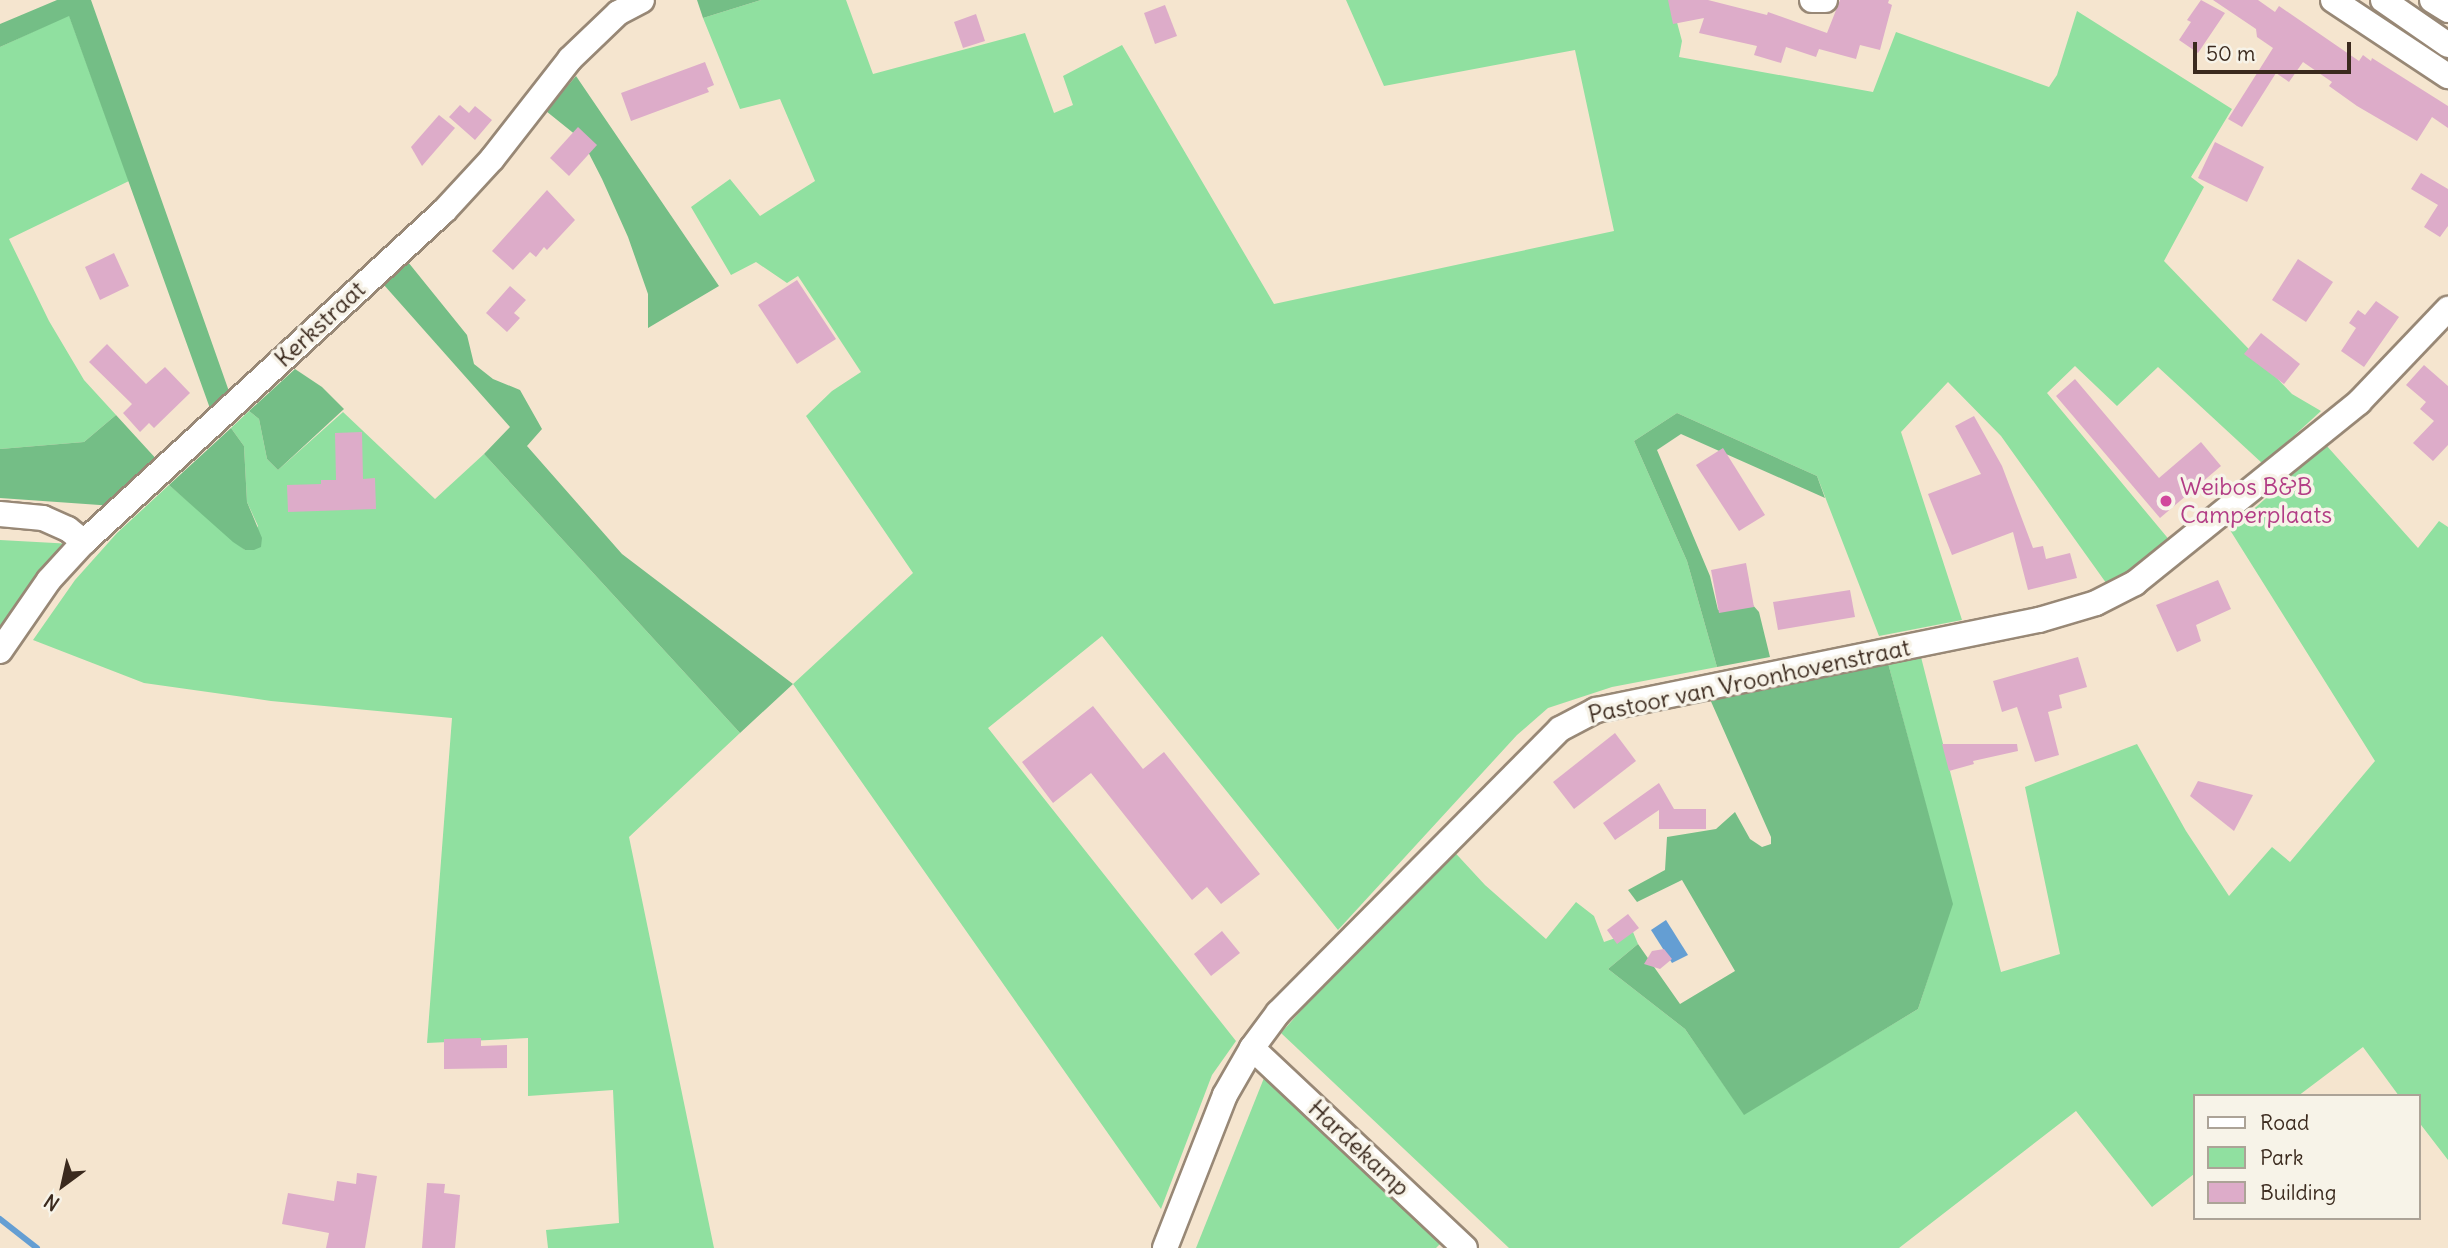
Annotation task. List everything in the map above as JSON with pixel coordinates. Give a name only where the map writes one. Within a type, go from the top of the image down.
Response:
[{"type":"street","name":"Kerkstraat","points":[[0,651],[49,580],[83,542],[461,194],[615,6],[642,0]]},
{"type":"street","points":[[1812,0],[1825,0]]},
{"type":"street","points":[[2333,0],[2448,75]]},
{"type":"street","points":[[2383,0],[2448,45]]},
{"type":"street","points":[[2432,0],[2448,10]]},
{"type":"street","name":"Pastoor van Vroonhovenstraat","points":[[1165,1248],[1225,1095],[1252,1048],[1278,1013],[1560,729],[1596,710],[2039,620],[2096,603],[2135,583],[2359,402],[2448,309]]},
{"type":"street","points":[[0,514],[43,518],[68,529],[83,542]]},
{"type":"street","name":"Hardekamp","points":[[1252,1048],[1465,1248]]},
{"type":"green space","points":[[57,0],[91,0],[231,397],[212,414],[69,16],[0,47],[0,24]]},
{"type":"green space","points":[[697,0],[761,0],[703,18]]},
{"type":"green space","points":[[761,0],[846,0],[873,74],[1025,33],[1054,113],[1073,105],[1063,76],[1122,45],[1274,304],[1614,231],[1575,50],[1384,86],[1346,0],[1671,0],[1682,41],[1679,57],[1873,92],[1896,32],[2049,87],[2057,75],[2077,11],[2232,109],[2191,177],[2204,187],[2164,261],[2292,394],[2321,411],[2263,464],[2158,367],[2117,406],[2075,366],[2047,393],[2171,542],[2109,587],[2001,436],[1948,382],[1901,432],[1962,620],[1879,636],[1817,476],[1677,413],[1634,441],[1687,561],[1717,667],[1612,687],[1548,708],[1517,735],[1338,930],[1102,636],[988,728],[1236,1041],[1212,1075],[1161,1209],[793,684],[913,573],[806,416],[832,391],[861,372],[798,276],[787,283],[756,262],[731,275],[691,207],[730,179],[760,216],[815,181],[780,99],[740,109],[703,18]]},
{"type":"green space","points":[[69,15],[129,181],[9,239],[49,321],[84,380],[116,415],[84,442],[0,449],[0,47]]},
{"type":"green space","points":[[576,76],[719,286],[648,328],[648,294],[628,237],[602,179],[582,140],[546,111]]},
{"type":"green space","points":[[408,262],[467,335],[474,364],[493,379],[520,390],[542,429],[527,446],[622,554],[793,684],[740,733],[484,454],[510,427],[384,285]]},
{"type":"green space","points":[[295,369],[322,387],[344,409],[278,470],[267,459],[259,419],[249,411]]},
{"type":"green space","points":[[249,411],[259,419],[267,459],[278,470],[343,412],[435,499],[484,454],[740,733],[629,837],[714,1248],[548,1248],[546,1230],[619,1223],[613,1090],[528,1096],[528,1038],[427,1043],[452,718],[271,701],[144,683],[33,640],[75,580],[117,533],[169,485],[245,550],[258,526],[247,502],[244,446],[231,428]]},
{"type":"green space","points":[[1677,413],[1817,476],[1825,498],[1681,434],[1657,450],[1710,576],[1718,610],[1751,603],[1759,612],[1770,657],[1717,667],[1687,561],[1634,441]]},
{"type":"green space","points":[[116,415],[159,462],[114,506],[0,498],[0,449],[84,442]]},
{"type":"green space","points":[[231,428],[244,446],[247,502],[262,538],[261,547],[254,550],[245,550],[233,542],[169,485]]},
{"type":"green space","points":[[2326,445],[2418,548],[2439,521],[2448,527],[2448,1160],[2420,1124],[2420,1094],[2398,1094],[2363,1047],[2301,1094],[2192,1094],[2192,1176],[2152,1207],[2076,1111],[1899,1248],[1509,1248],[1281,1033],[1448,845],[1485,885],[1546,939],[1576,902],[1594,916],[1604,942],[1633,932],[1638,944],[1608,969],[1685,1029],[1744,1114],[1918,1009],[1952,904],[1888,663],[1921,657],[2001,972],[2060,954],[2025,787],[2137,744],[2186,831],[2229,896],[2272,847],[2290,862],[2375,761],[2230,530]]},
{"type":"green space","points":[[0,540],[73,544],[0,641]]},
{"type":"green space","points":[[1888,663],[1953,904],[1918,1009],[1744,1115],[1685,1029],[1608,969],[1638,944],[1680,1004],[1735,971],[1682,880],[1637,902],[1628,890],[1665,870],[1667,837],[1716,829],[1735,812],[1750,839],[1762,847],[1771,844],[1771,837],[1709,697]]},
{"type":"green space","points":[[1264,1078],[1441,1243],[1436,1248],[1196,1248]]},
{"type":"water","points":[[1666,920],[1688,955],[1672,963],[1651,930]]},
{"type":"building","points":[[1668,0],[1708,0],[1767,15],[1768,12],[1827,33],[1840,0],[1889,0],[1888,3],[1892,5],[1880,50],[1860,45],[1856,59],[1819,49],[1816,57],[1786,47],[1781,63],[1754,55],[1757,46],[1699,33],[1704,18],[1673,24]]},
{"type":"building","points":[[2201,0],[2225,13],[2198,53],[2179,40],[2191,22],[2187,20]]},
{"type":"building","points":[[2213,0],[2258,0],[2275,12],[2279,6],[2359,61],[2363,55],[2371,61],[2372,58],[2448,106],[2448,128],[2432,117],[2417,141],[2357,106],[2329,86],[2332,82],[2303,62],[2289,82],[2276,73],[2242,127],[2228,119],[2273,48],[2257,37],[2256,29]]},
{"type":"building","points":[[1165,5],[1177,36],[1155,44],[1144,13]]},
{"type":"building","points":[[976,14],[985,41],[963,48],[954,22]]},
{"type":"building","points":[[705,62],[714,85],[707,88],[709,92],[631,121],[621,93]]},
{"type":"building","points":[[460,105],[469,113],[475,106],[492,120],[475,140],[449,117]]},
{"type":"building","points":[[439,115],[455,128],[422,166],[411,147]]},
{"type":"building","points":[[578,127],[597,145],[569,176],[550,158]]},
{"type":"building","points":[[2215,142],[2264,167],[2247,202],[2198,178]]},
{"type":"building","points":[[2421,173],[2448,189],[2448,226],[2440,237],[2424,227],[2438,205],[2411,189]]},
{"type":"building","points":[[547,190],[575,220],[547,250],[544,247],[536,257],[530,252],[513,270],[492,251]]},
{"type":"building","points":[[114,253],[129,286],[100,300],[85,267]]},
{"type":"building","points":[[2298,259],[2333,282],[2306,322],[2272,300]]},
{"type":"building","points":[[797,280],[836,339],[797,364],[758,305]]},
{"type":"building","points":[[510,286],[526,300],[514,313],[520,318],[507,332],[486,313]]},
{"type":"building","points":[[2376,301],[2399,317],[2364,367],[2341,351],[2356,328],[2349,323],[2358,310],[2365,315]]},
{"type":"building","points":[[2261,333],[2300,364],[2284,384],[2244,354]]},
{"type":"building","points":[[107,344],[146,384],[165,367],[190,393],[154,428],[149,423],[140,432],[123,413],[132,404],[89,362]]},
{"type":"building","points":[[2424,365],[2448,386],[2448,445],[2433,461],[2413,443],[2434,421],[2420,409],[2426,402],[2406,385]]},
{"type":"building","points":[[2075,379],[2159,478],[2201,442],[2221,466],[2160,518],[2056,396]]},
{"type":"building","points":[[1974,416],[2002,466],[2033,548],[2043,546],[2046,559],[2070,553],[2077,578],[2028,590],[2013,532],[1952,555],[1928,494],[1981,474],[1955,426]]},
{"type":"building","points":[[362,432],[363,479],[375,478],[376,509],[288,512],[287,485],[321,484],[321,480],[336,480],[335,433]]},
{"type":"building","points":[[1723,448],[1765,515],[1739,531],[1696,465]]},
{"type":"building","points":[[1746,563],[1754,607],[1719,613],[1711,570]]},
{"type":"building","points":[[2218,580],[2231,609],[2196,625],[2201,641],[2177,652],[2156,605]]},
{"type":"building","points":[[1850,590],[1855,617],[1778,630],[1773,602]]},
{"type":"building","points":[[2078,657],[2087,687],[2059,695],[2062,708],[2048,712],[2059,755],[2035,762],[2017,707],[2002,712],[1993,681]]},
{"type":"building","points":[[1093,706],[1143,769],[1164,752],[1260,874],[1221,904],[1207,887],[1192,900],[1091,773],[1053,803],[1022,762]]},
{"type":"building","points":[[1615,733],[1636,761],[1574,809],[1553,782]]},
{"type":"building","points":[[1942,744],[2017,744],[2018,751],[1973,761],[1974,764],[1949,771]]},
{"type":"building","points":[[2198,781],[2253,795],[2234,831],[2190,796]]},
{"type":"building","points":[[1659,783],[1674,809],[1706,809],[1706,829],[1659,829],[1659,810],[1615,840],[1603,823]]},
{"type":"building","points":[[1628,914],[1639,928],[1617,944],[1607,930]]},
{"type":"building","points":[[1222,931],[1240,953],[1211,976],[1194,954]]},
{"type":"building","points":[[1664,949],[1672,959],[1660,969],[1644,964],[1652,951]]},
{"type":"building","points":[[481,1038],[481,1046],[507,1045],[507,1068],[444,1069],[444,1039]]},
{"type":"building","points":[[357,1173],[377,1176],[365,1248],[326,1248],[329,1233],[282,1224],[288,1193],[334,1201],[337,1181],[356,1184]]},
{"type":"building","points":[[427,1183],[445,1184],[444,1193],[460,1195],[455,1248],[422,1248]]},
{"type":"waterway","points":[[0,1219],[37,1248]]},
{"type":"place","name":"Weibos B&B Camperplaats","points":[[2166,501]]}]
